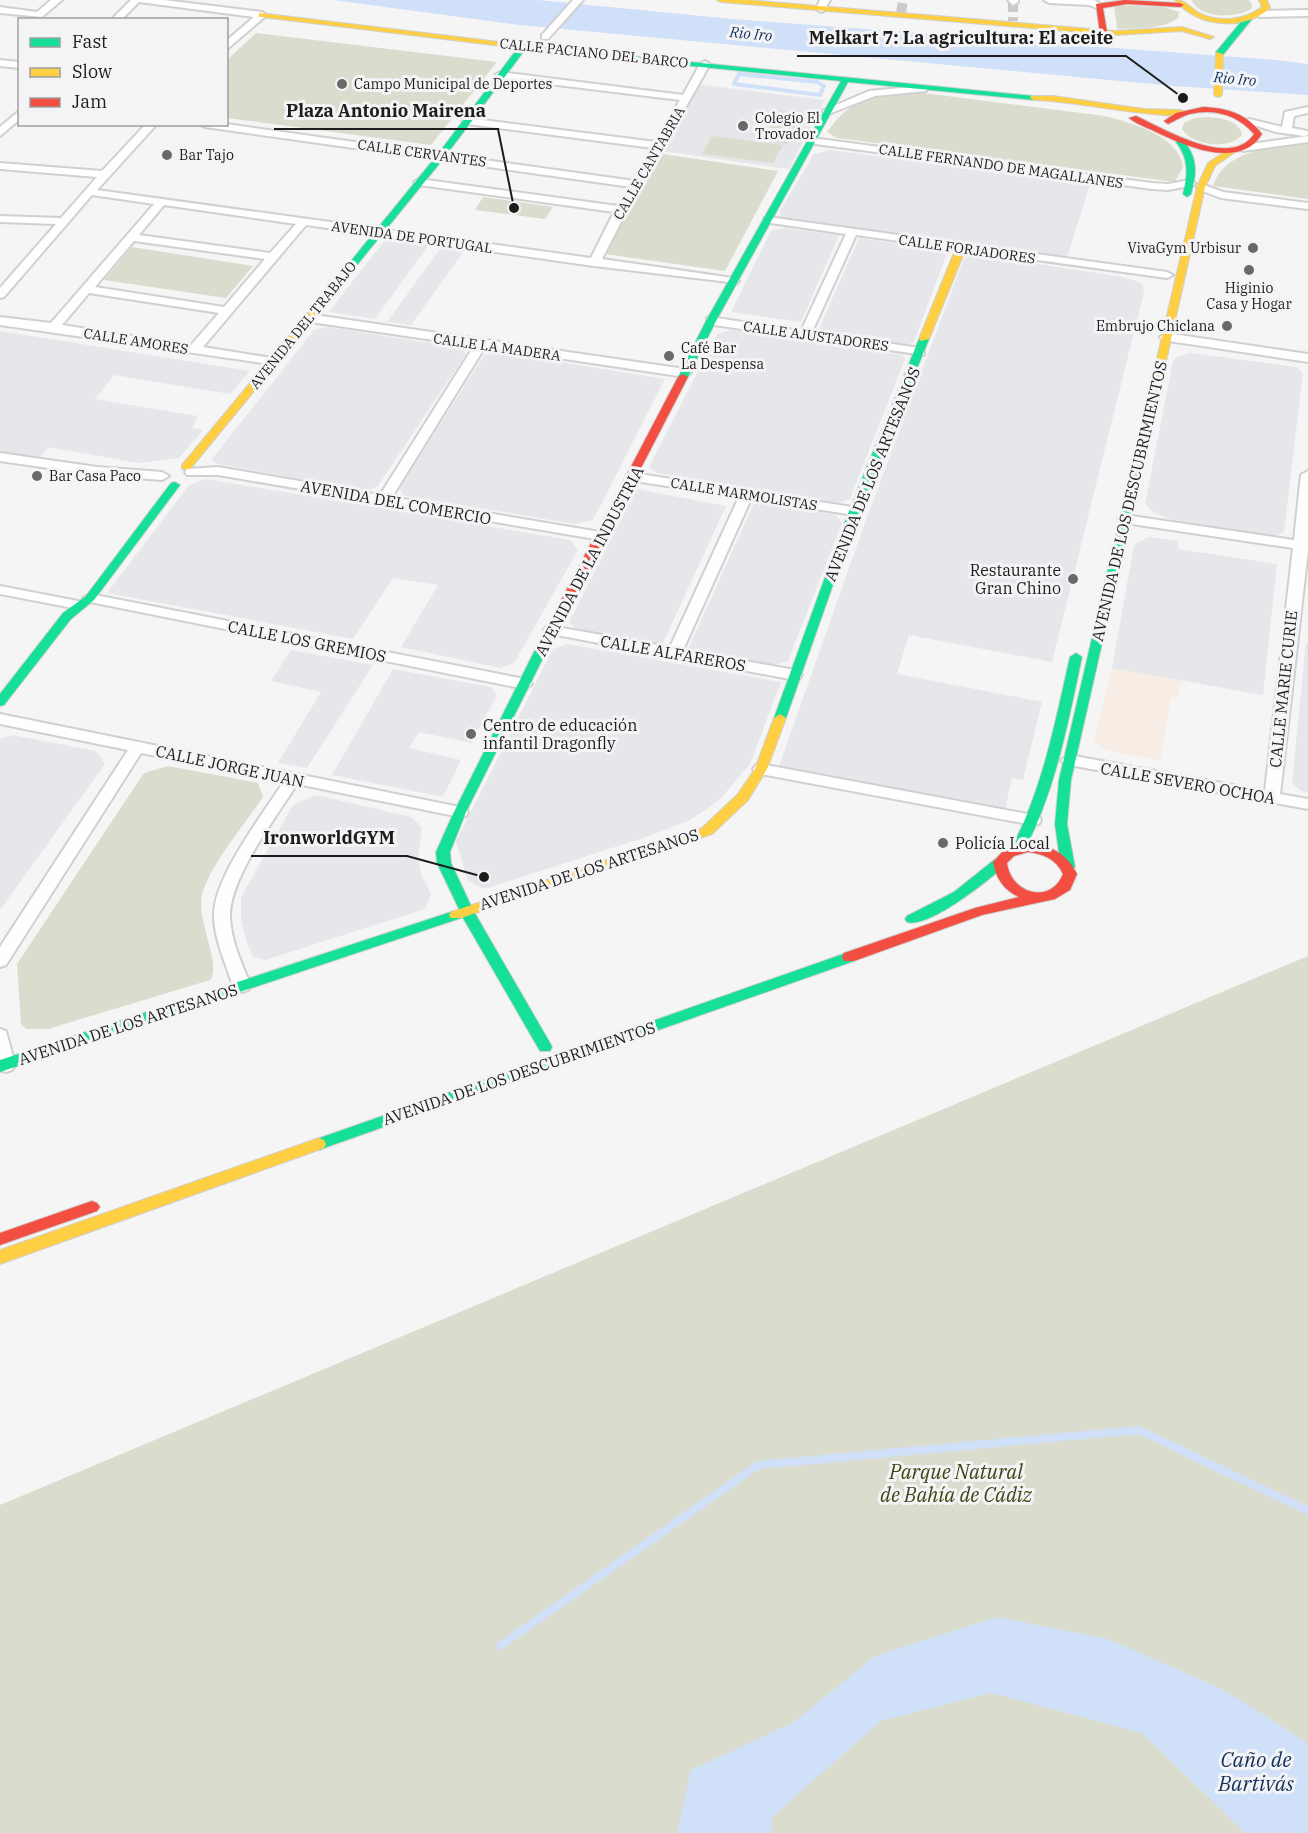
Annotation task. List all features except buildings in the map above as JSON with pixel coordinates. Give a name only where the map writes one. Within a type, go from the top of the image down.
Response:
[{"type":"street","points":[[1,11],[39,15],[57,0]]},
{"type":"street","points":[[117,18],[136,0]]},
{"type":"street","name":"CALLE PACIANO DEL BARCO","points":[[141,0],[523,46],[936,89],[1080,100],[1155,114],[1198,110]]},
{"type":"street","points":[[544,37],[578,0]]},
{"type":"street","points":[[721,0],[823,4],[901,14],[1103,32],[1130,33],[1182,29],[1210,37]]},
{"type":"street","points":[[1049,0],[1185,7],[1222,20],[1259,9],[1308,12]]},
{"type":"street","points":[[1100,2],[1103,32]]},
{"type":"street","points":[[1103,32],[1151,29],[1174,24],[1183,20],[1186,15],[1185,7]]},
{"type":"street","points":[[1185,7],[1210,37],[1220,54],[1218,95],[1258,134],[1254,142],[1239,149]]},
{"type":"street","points":[[1220,54],[1259,9]]},
{"type":"street","points":[[228,45],[262,15]]},
{"type":"street","name":"AVENIDA DEL TRABAJO","points":[[189,470],[272,362],[441,156],[523,46]]},
{"type":"street","points":[[0,63],[18,65]]},
{"type":"street","name":"CALLE CANTABRIA","points":[[594,262],[621,210],[638,185],[705,64]]},
{"type":"street","points":[[500,75],[686,98]]},
{"type":"street","name":"AVENIDA DE LA INDUSTRIA","points":[[545,1047],[465,910],[444,863],[443,852],[460,812],[551,630],[633,477],[711,321],[846,79]]},
{"type":"street","points":[[827,111],[873,93],[936,89]]},
{"type":"street","points":[[1198,110],[1205,108],[1211,98],[1218,95]]},
{"type":"street","name":"CALLE PACIANO DEL BARCO","points":[[1049,99],[1058,103],[1122,115],[1175,139],[1207,150],[1239,149]]},
{"type":"street","points":[[1198,110],[1226,112],[1245,120],[1308,133]]},
{"type":"street","points":[[1287,130],[1289,114],[1308,110]]},
{"type":"street","points":[[1175,139],[1167,130],[1167,122],[1181,113]]},
{"type":"street","points":[[0,133],[18,115]]},
{"type":"street","points":[[467,121],[660,146]]},
{"type":"street","points":[[0,295],[105,174],[150,126]]},
{"type":"street","name":"CALLE CERVANTES","points":[[220,126],[638,185]]},
{"type":"street","name":"AVENIDA DE LOS DESCUBRIMIENTOS","points":[[1068,867],[1062,847],[1061,811],[1069,760],[1166,337],[1195,185],[1194,160],[1190,151],[1175,139]]},
{"type":"street","points":[[1239,149],[1308,139]]},
{"type":"street","name":"CALLE FERNANDO DE MAGALLANES","points":[[812,141],[1152,186],[1195,185],[1221,195],[1308,206]]},
{"type":"street","name":"AVENIDA DE LOS DESCUBRIMIENTOS","points":[[1156,322],[1167,275],[1195,185],[1211,165],[1239,149]]},
{"type":"street","points":[[0,166],[105,174]]},
{"type":"street","points":[[419,182],[621,210]]},
{"type":"street","name":"AVENIDA DE PORTUGAL","points":[[91,192],[733,280]]},
{"type":"street","points":[[54,327],[161,202]]},
{"type":"street","points":[[0,219],[66,221]]},
{"type":"street","name":"CALLE FORJADORES","points":[[768,220],[1167,275]]},
{"type":"street","points":[[194,350],[303,222]]},
{"type":"street","points":[[805,335],[852,232]]},
{"type":"street","points":[[131,237],[273,257]]},
{"type":"street","name":"AVENIDA DE LOS ARTESANOS","points":[[3,1066],[707,831],[742,797],[761,769],[854,511],[961,248]]},
{"type":"street","points":[[86,289],[227,311]]},
{"type":"street","name":"CALLE LA MADERA","points":[[308,318],[685,373]]},
{"type":"street","name":"CALLE AMORES","points":[[0,321],[54,327],[272,362]]},
{"type":"street","name":"CALLE AJUSTADORES","points":[[711,321],[920,352]]},
{"type":"street","points":[[1166,337],[1308,358]]},
{"type":"street","points":[[383,500],[481,345]]},
{"type":"street","points":[[0,457],[97,471],[168,486]]},
{"type":"street","points":[[0,702],[7,682],[84,601],[168,486],[170,470],[189,470]]},
{"type":"street","name":"AVENIDA DEL COMERCIO","points":[[189,470],[218,471],[601,536]]},
{"type":"street","name":"CALLE MARIE CURIE","points":[[1272,798],[1304,546],[1308,475]]},
{"type":"street","name":"CALLE MARMOLISTAS","points":[[633,477],[854,511]]},
{"type":"street","points":[[675,652],[747,494]]},
{"type":"street","points":[[1125,519],[1304,546]]},
{"type":"street","name":"CALLE LOS GREMIOS","points":[[0,590],[84,601],[525,684]]},
{"type":"street","name":"CALLE ALFAREROS","points":[[551,630],[795,675]]},
{"type":"street","name":"AVENIDA DE LOS DESCUBRIMIENTOS","points":[[1018,849],[1034,820],[1042,799],[1079,644]]},
{"type":"street","name":"CALLE JORGE JUAN","points":[[0,719],[460,812]]},
{"type":"street","points":[[0,961],[0,957],[137,747]]},
{"type":"street","name":"CALLE SEVERO OCHOA","points":[[1069,760],[1308,804]]},
{"type":"street","points":[[761,769],[1034,820]]},
{"type":"street","points":[[242,986],[225,935],[222,913],[224,901],[232,879],[293,779]]},
{"type":"street","points":[[894,926],[933,911],[964,894],[985,880],[1003,857],[1018,849],[1038,848],[1056,855],[1068,867],[1069,881],[1059,892],[1041,897],[1030,897],[1011,890],[1000,877],[999,863]]},
{"type":"street","name":"AVENIDA DE LOS DESCUBRIMIENTOS","points":[[0,1257],[935,926],[980,911],[1041,897]]},
{"type":"street","points":[[0,1036],[3,1066]]},
{"type":"street","points":[[0,1239],[102,1203]]},
{"type":"shaded area","name":"Colegio El Trovador","points":[[696,84],[825,100],[789,169],[660,151]]},
{"type":"shaded area","points":[[830,150],[1090,184],[1067,258],[782,218],[779,212],[814,154]]},
{"type":"shaded area","points":[[785,228],[839,235],[801,322],[731,312],[771,231]]},
{"type":"shaded area","points":[[388,236],[430,243],[375,319],[329,312]]},
{"type":"shaded area","points":[[859,238],[942,250],[947,253],[914,342],[907,345],[818,331]]},
{"type":"shaded area","points":[[444,244],[466,248],[411,325],[387,322]]},
{"type":"shaded area","points":[[966,253],[1123,277],[1139,282],[1144,292],[1052,662],[909,635],[897,674],[1042,702],[1023,780],[1012,778],[1005,809],[779,766],[866,520]]},
{"type":"shaded area","points":[[328,327],[462,348],[466,354],[378,486],[367,491],[217,464],[212,459],[314,330]]},
{"type":"shaded area","points":[[730,330],[902,355],[905,359],[850,499],[838,503],[656,473],[649,467],[717,334]]},
{"type":"shaded area","points":[[0,331],[250,371],[230,394],[114,375],[95,399],[198,416],[192,428],[203,430],[179,458],[138,463],[48,447],[40,458],[0,451]]},
{"type":"shaded area","points":[[498,352],[665,379],[593,520],[574,524],[403,495],[400,487],[484,355]]},
{"type":"shaded area","points":[[1191,353],[1297,367],[1303,373],[1284,532],[1274,536],[1169,519],[1153,512],[1145,504],[1173,361],[1178,356]]},
{"type":"shaded area","points":[[206,479],[570,540],[578,550],[514,663],[500,668],[401,647],[438,585],[393,578],[353,639],[107,593],[189,485]]},
{"type":"shaded area","points":[[637,489],[726,506],[662,645],[577,630],[569,622]]},
{"type":"shaded area","points":[[755,501],[836,515],[842,523],[788,661],[773,665],[688,649]]},
{"type":"shaded area","points":[[1149,537],[1178,541],[1178,549],[1277,564],[1263,695],[1112,668],[1134,545]]},
{"type":"shaded area","points":[[1306,642],[1308,643],[1308,792],[1301,791],[1292,783]]},
{"type":"shaded area","points":[[567,644],[781,682],[750,764],[719,800],[704,811],[688,821],[649,836],[485,889],[468,881],[456,841],[553,649]]},
{"type":"shaded area","points":[[291,650],[373,665],[307,768],[278,763],[321,692],[271,681]]},
{"type":"shaded area","points":[[1112,668],[1181,680],[1178,697],[1171,697],[1160,761],[1105,750],[1094,742]]},
{"type":"shaded area","points":[[393,669],[491,687],[497,695],[471,743],[419,732],[409,748],[461,760],[443,797],[332,775]]},
{"type":"shaded area","points":[[12,735],[96,751],[105,764],[0,910],[0,739]]},
{"type":"shaded area","points":[[316,795],[411,817],[422,827],[418,858],[421,874],[431,894],[425,909],[265,960],[253,957],[241,918],[241,897],[293,805]]},
{"type":"green space","points":[[1192,0],[1249,0],[1252,8],[1238,14],[1210,14],[1202,11]]},
{"type":"green space","points":[[1114,5],[1164,7],[1179,12],[1178,18],[1164,25],[1117,29]]},
{"type":"green space","points":[[256,33],[497,62],[431,145],[228,118],[228,59]]},
{"type":"green space","points":[[890,93],[923,93],[1105,116],[1128,122],[1163,139],[1180,156],[1183,167],[1175,182],[837,138],[827,132],[840,116],[854,105]]},
{"type":"green space","points":[[779,111],[802,114],[795,128],[792,128],[795,129],[787,144],[764,141]]},
{"type":"green space","points":[[1208,117],[1233,123],[1242,135],[1229,143],[1211,144],[1194,139],[1182,129],[1184,123],[1194,118]]},
{"type":"green space","points":[[712,136],[783,145],[773,163],[702,154]]},
{"type":"green space","points":[[1308,144],[1308,199],[1213,186],[1219,174],[1239,157],[1266,148]]},
{"type":"green space","points":[[663,154],[778,171],[725,271],[605,254]]},
{"type":"green space","points":[[483,197],[553,207],[545,219],[475,210]]},
{"type":"green space","points":[[132,247],[253,266],[226,298],[104,280]]},
{"type":"green space","points":[[168,766],[258,783],[263,797],[220,858],[202,895],[202,917],[213,964],[210,980],[48,1029],[26,1029],[21,1024],[17,964],[144,773]]},
{"type":"green space","name":"Parque Natural de Bahía de Cádiz","points":[[1308,956],[1308,1833],[0,1833],[0,1505]]},
{"type":"water","name":"Rio Iro","points":[[333,0],[538,0],[732,19],[1276,60],[1308,64],[1308,95],[1174,86],[520,25]]},
{"type":"water","name":"Caño de Bartivás","points":[[997,1617],[1108,1639],[1222,1689],[1305,1741],[1308,1745],[1308,1833],[1245,1833],[1142,1733],[991,1693],[881,1721],[772,1817],[771,1833],[677,1833],[691,1770],[794,1722],[875,1656]]},
{"type":"waterway","points":[[739,74],[817,82],[824,86],[820,95],[734,84],[739,74]]},
{"type":"waterway","points":[[500,1646],[758,1465],[1139,1430],[1308,1511]]},
{"type":"tunnel","points":[[901,13],[903,0]]},
{"type":"tunnel","points":[[1013,2],[1013,21]]},
{"type":"traffic: fast","points":[[1219,54],[1248,19]]},
{"type":"traffic: fast","points":[[345,274],[441,156],[523,47]]},
{"type":"traffic: fast","points":[[542,49],[1034,98]]},
{"type":"traffic: fast","points":[[683,377],[711,321],[846,79]]},
{"type":"traffic: fast","points":[[1180,142],[1189,154],[1192,167],[1187,194]]},
{"type":"traffic: fast","points":[[780,718],[854,511],[924,339]]},
{"type":"traffic: fast","points":[[1068,867],[1061,824],[1065,780],[1150,410]]},
{"type":"traffic: fast","points":[[0,702],[67,616],[90,598],[175,485]]},
{"type":"traffic: fast","points":[[541,650],[460,812],[443,852],[444,863],[466,910],[545,1047]]},
{"type":"traffic: fast","points":[[1018,849],[1030,827],[1047,780],[1076,657]]},
{"type":"traffic: fast","points":[[912,919],[936,908],[980,881],[999,863]]},
{"type":"traffic: fast","points":[[0,1066],[456,915]]},
{"type":"traffic: fast","points":[[319,1144],[849,957]]},
{"type":"traffic: slow","points":[[721,0],[1115,33],[1182,29],[1210,37]]},
{"type":"traffic: slow","points":[[1179,0],[1197,15],[1221,21],[1246,19],[1257,14],[1266,8],[1263,0]]},
{"type":"traffic: slow","points":[[262,15],[542,49]]},
{"type":"traffic: slow","points":[[1218,95],[1219,54]]},
{"type":"traffic: slow","points":[[1034,98],[1144,112],[1181,113]]},
{"type":"traffic: slow","points":[[1150,410],[1201,187],[1211,165],[1235,149]]},
{"type":"traffic: slow","points":[[924,339],[961,248]]},
{"type":"traffic: slow","points":[[186,467],[345,274]]},
{"type":"traffic: slow","points":[[456,915],[707,831],[743,797],[761,769],[780,718]]},
{"type":"traffic: slow","points":[[0,1257],[319,1144]]},
{"type":"traffic: jam","points":[[1103,32],[1099,6],[1127,2],[1180,5]]},
{"type":"traffic: jam","points":[[1133,118],[1195,146],[1208,149],[1243,147],[1251,143],[1258,134],[1240,118],[1216,110],[1190,112],[1168,121]]},
{"type":"traffic: jam","points":[[541,650],[683,377]]},
{"type":"traffic: jam","points":[[1028,847],[1048,851],[1063,862],[1070,874],[1065,887],[1048,896],[1039,897],[1023,894],[1009,885],[1001,871],[1000,862],[1009,853],[1028,847]]},
{"type":"traffic: jam","points":[[849,957],[980,911],[1041,897]]},
{"type":"traffic: jam","points":[[0,1239],[92,1207]]},
{"type":"place","name":"Campo Municipal de Deportes","points":[[342,84]]},
{"type":"place","name":"Melkart 7: La agricultura: El aceite","points":[[1183,98]]},
{"type":"place","name":"Colegio El Trovador","points":[[743,126]]},
{"type":"place","name":"Bar Tajo","points":[[167,155]]},
{"type":"place","name":"Plaza Antonio Mairena","points":[[514,208]]},
{"type":"place","name":"VivaGym Urbisur","points":[[1253,248]]},
{"type":"place","name":"Higinio Casa y Hogar","points":[[1249,270]]},
{"type":"place","name":"Embrujo Chiclana","points":[[1227,326]]},
{"type":"place","name":"Café Bar La Despensa","points":[[669,356]]},
{"type":"place","name":"Bar Casa Paco","points":[[37,476]]},
{"type":"place","name":"Restaurante Gran Chino","points":[[1073,579]]},
{"type":"place","name":"Centro de educación infantil Dragonfly","points":[[471,734]]},
{"type":"place","name":"Policía Local","points":[[943,843]]},
{"type":"place","name":"IronworldGYM","points":[[484,877]]}]
